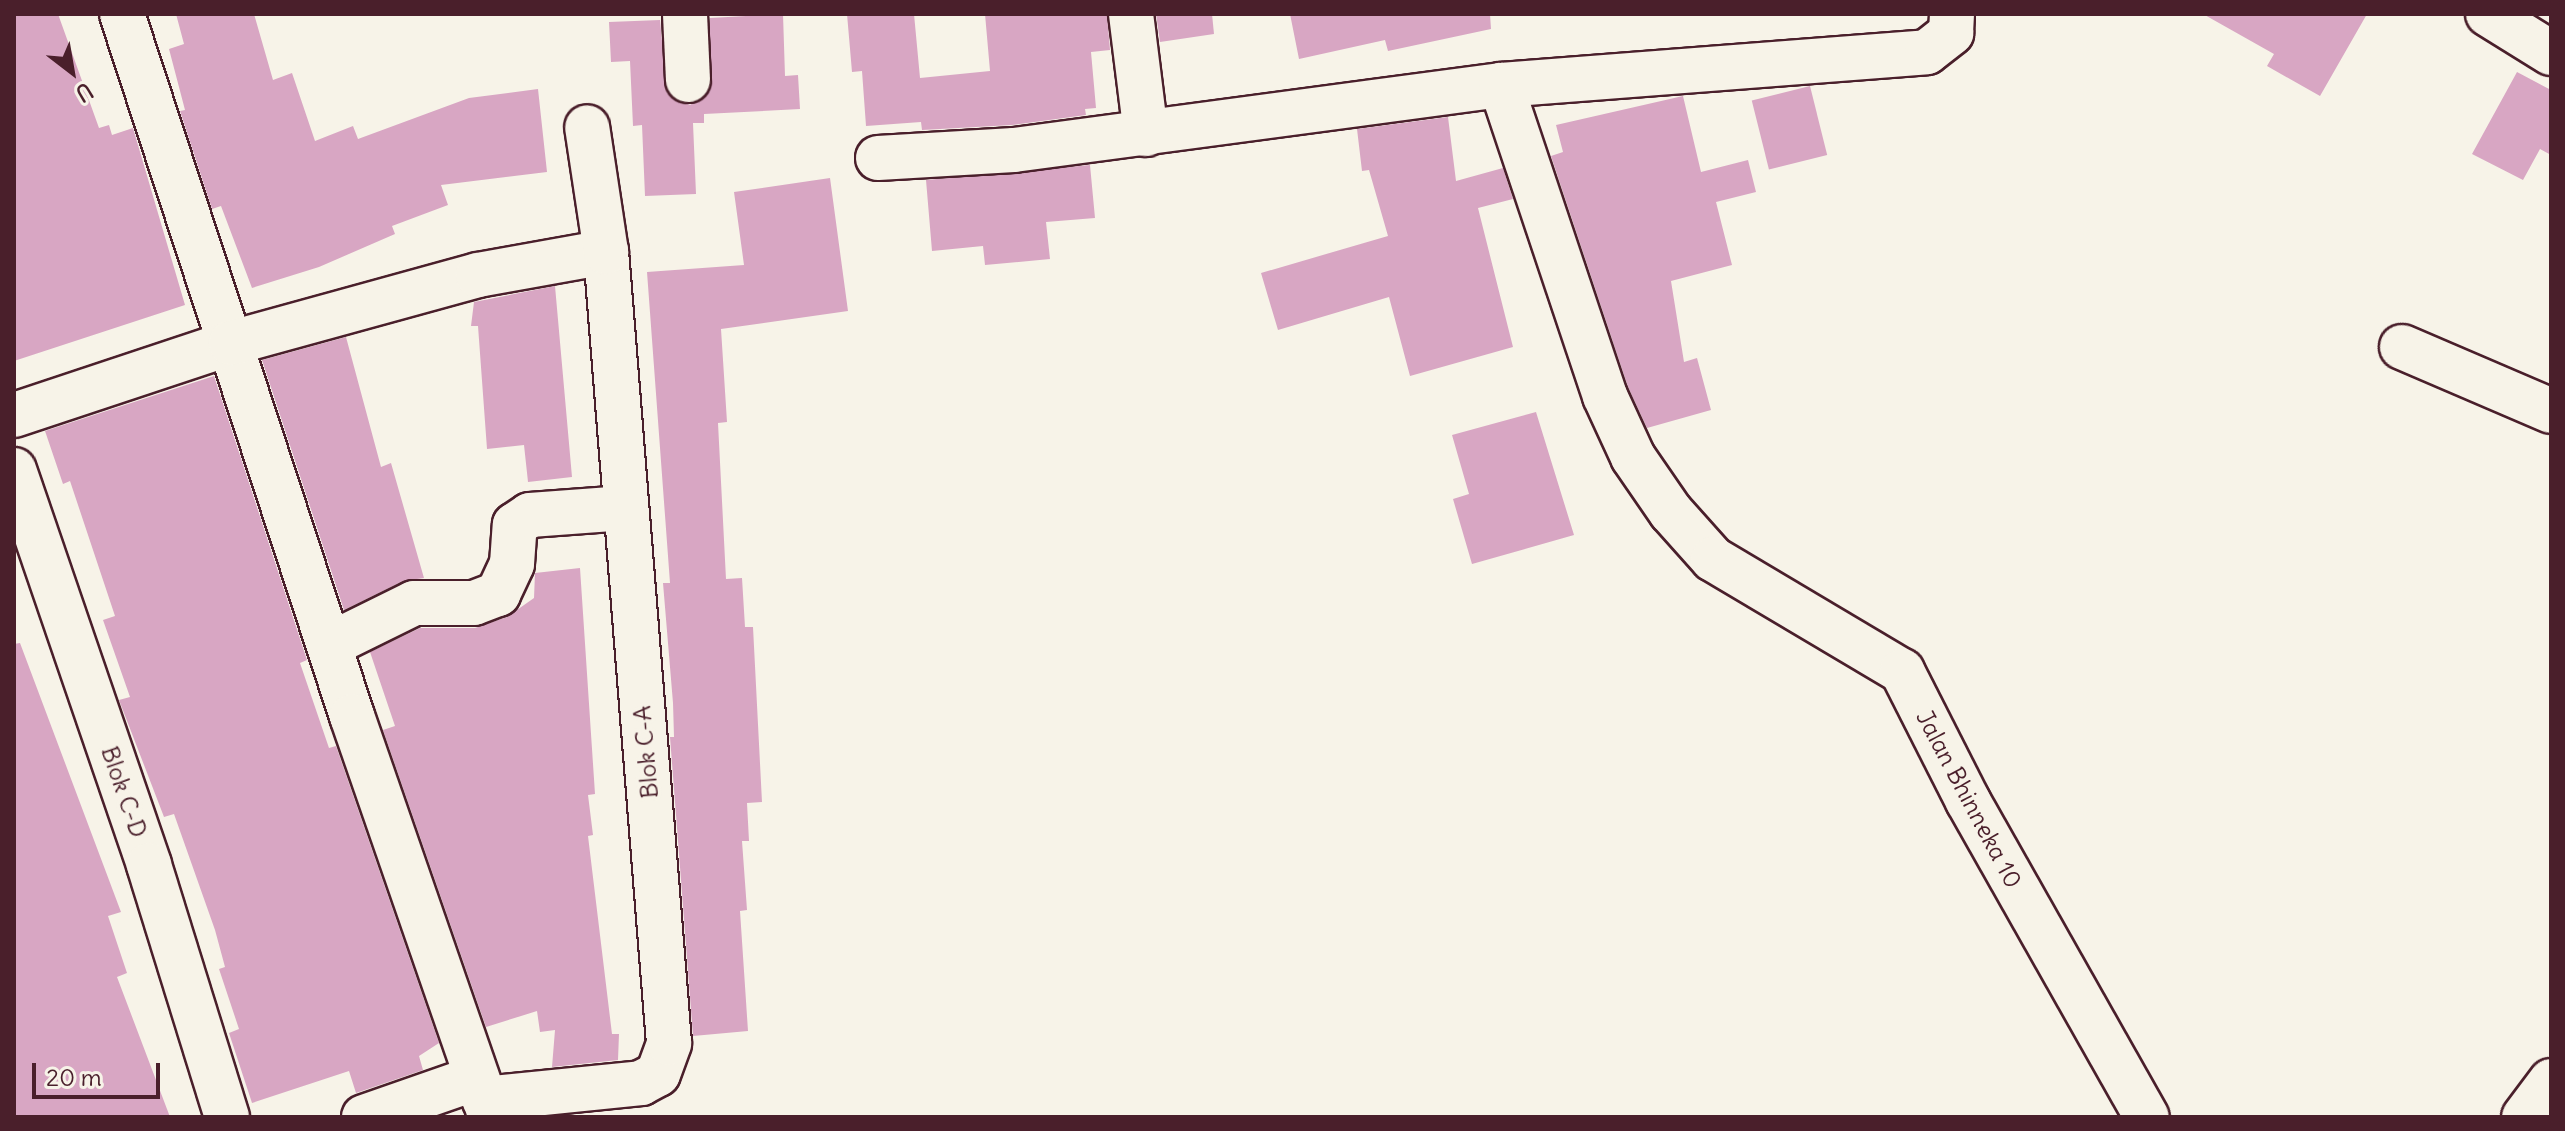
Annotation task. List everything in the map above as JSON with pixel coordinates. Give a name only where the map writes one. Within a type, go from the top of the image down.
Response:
[{"type":"street","points":[[122,14],[329,645],[484,1098]]},
{"type":"street","points":[[685,14],[688,80]]},
{"type":"street","points":[[1131,14],[1146,134]]},
{"type":"street","points":[[878,158],[1146,134],[1501,85],[1927,52],[1951,33],[1952,14]]},
{"type":"street","points":[[2488,14],[2551,53]]},
{"type":"street","name":"Jalan Bhinneka 10","points":[[1501,85],[1605,396],[1633,457],[1671,512],[1713,559],[1902,671],[1968,801],[2147,1117]]},
{"type":"street","name":"Blok C-A","points":[[364,1117],[484,1098],[641,1083],[658,1074],[666,1062],[670,1012],[625,508],[606,252],[587,127]]},
{"type":"street","points":[[14,415],[231,343],[478,275],[606,252]]},
{"type":"street","points":[[2402,347],[2551,411]]},
{"type":"street","name":"Blok C-D","points":[[14,470],[149,865],[227,1117]]},
{"type":"street","points":[[329,645],[414,603],[474,603],[498,594],[512,564],[515,525],[530,515],[625,508]]},
{"type":"street","points":[[2524,1117],[2551,1081]]},
{"type":"building","points":[[14,14],[58,14],[99,128],[109,125],[112,135],[133,128],[185,305],[14,361]]},
{"type":"building","points":[[176,14],[254,14],[273,80],[292,73],[315,141],[353,126],[358,139],[469,98],[538,89],[547,172],[441,185],[448,205],[392,226],[395,234],[319,267],[252,288],[221,206],[212,209],[180,111],[185,110],[169,49],[184,44]]},
{"type":"building","points":[[783,14],[785,76],[798,75],[800,109],[704,114],[704,123],[693,123],[696,194],[645,196],[642,125],[633,126],[630,61],[611,62],[609,22],[660,20],[667,93],[690,105],[710,91],[710,18]]},
{"type":"building","points":[[847,14],[914,14],[920,78],[990,71],[985,14],[1107,14],[1110,50],[1091,52],[1096,108],[1085,109],[1086,115],[1012,125],[922,130],[921,122],[866,126],[862,71],[852,72]]},
{"type":"building","points":[[1156,14],[1212,14],[1214,34],[1160,42]]},
{"type":"building","points":[[1290,14],[1490,14],[1491,29],[1388,51],[1385,40],[1299,59]]},
{"type":"building","points":[[2203,14],[2367,14],[2320,96],[2267,66],[2274,54]]},
{"type":"building","points":[[2517,72],[2551,90],[2551,155],[2540,149],[2523,180],[2472,154]]},
{"type":"building","points":[[1810,86],[1827,155],[1769,169],[1752,101]]},
{"type":"building","points":[[1683,96],[1701,172],[1748,160],[1756,192],[1716,202],[1732,265],[1671,281],[1684,362],[1697,358],[1711,410],[1647,428],[1628,387],[1551,156],[1563,152],[1556,125]]},
{"type":"building","points":[[1448,117],[1456,181],[1503,168],[1513,199],[1478,208],[1513,347],[1410,376],[1389,297],[1278,330],[1261,273],[1388,236],[1369,170],[1362,171],[1357,129]]},
{"type":"building","points":[[1090,165],[1095,218],[1046,222],[1050,259],[985,265],[983,246],[932,251],[926,180]]},
{"type":"building","points":[[830,178],[848,311],[721,329],[727,422],[718,423],[726,579],[742,578],[745,627],[753,627],[762,802],[747,803],[749,841],[742,841],[747,910],[740,911],[748,1031],[693,1036],[670,737],[674,737],[673,703],[663,583],[670,583],[647,272],[744,265],[734,192]]},
{"type":"building","points":[[555,286],[572,477],[528,482],[524,445],[487,449],[478,326],[471,326],[474,302]]},
{"type":"building","points":[[346,337],[381,467],[391,463],[424,578],[403,581],[344,610],[262,360]]},
{"type":"building","points":[[214,376],[307,660],[300,663],[329,748],[336,746],[439,1043],[419,1056],[423,1070],[356,1093],[349,1071],[252,1103],[229,1033],[239,1029],[219,969],[225,967],[215,930],[174,814],[164,817],[119,700],[130,697],[103,620],[115,616],[70,481],[63,484],[45,431]]},
{"type":"building","points":[[1536,412],[1574,535],[1472,564],[1453,499],[1469,494],[1452,435]]},
{"type":"building","points":[[580,568],[595,794],[588,795],[593,835],[588,836],[612,1034],[619,1034],[618,1060],[552,1067],[555,1030],[540,1032],[537,1011],[486,1027],[383,730],[395,726],[370,652],[420,628],[475,628],[507,617],[534,598],[535,573]]},
{"type":"building","points":[[20,643],[121,912],[108,916],[127,973],[117,977],[170,1117],[14,1117],[14,644]]}]
